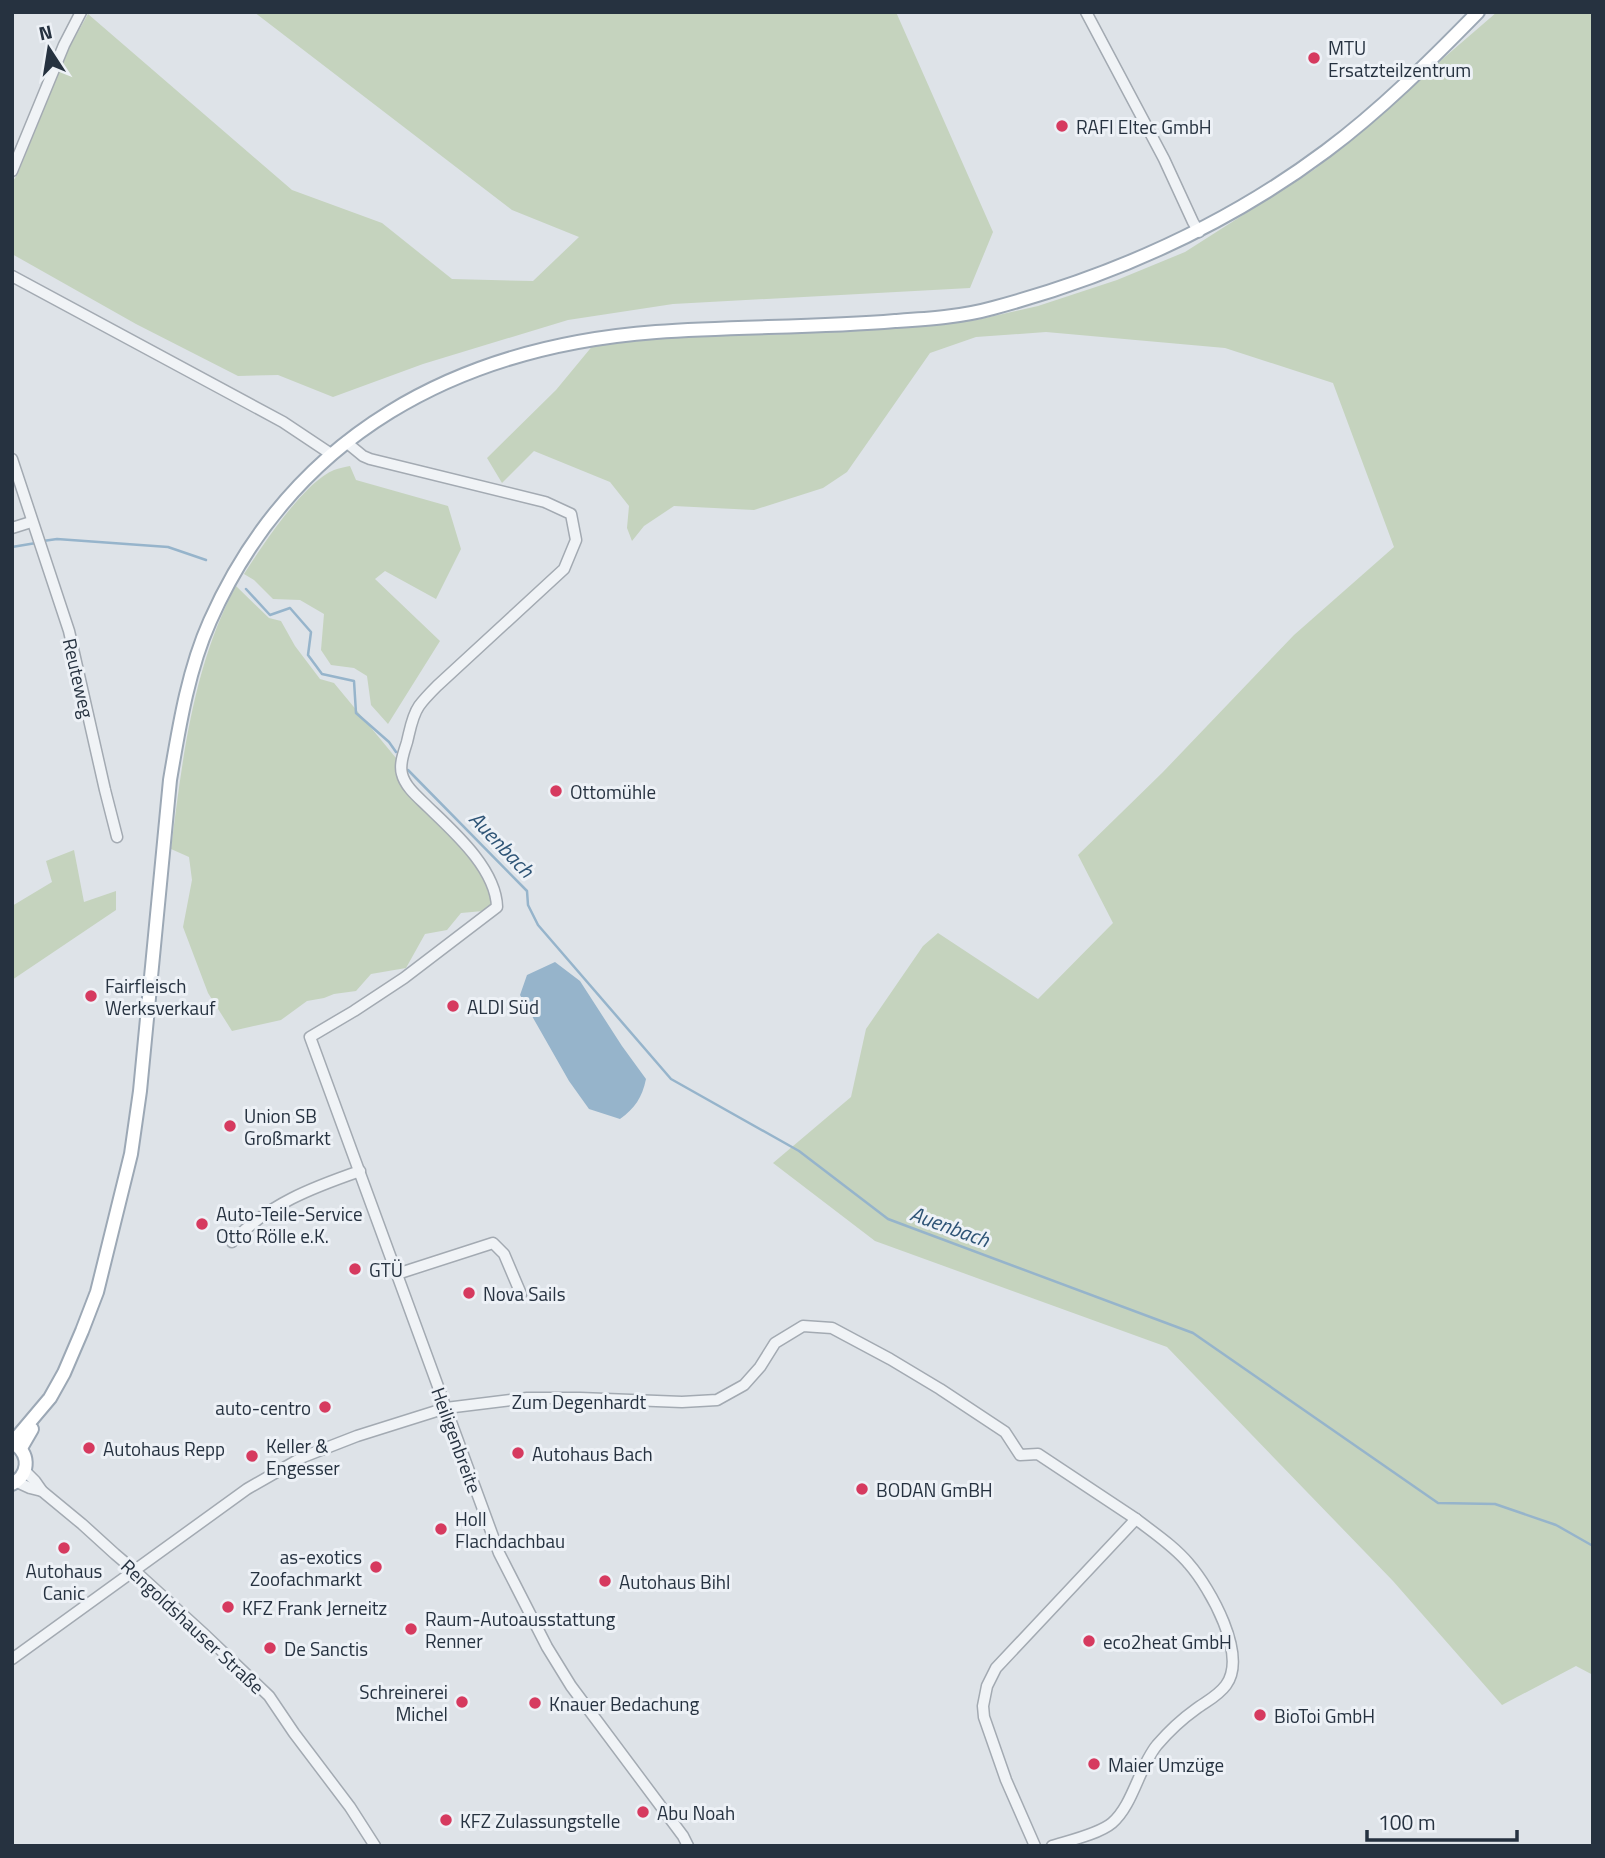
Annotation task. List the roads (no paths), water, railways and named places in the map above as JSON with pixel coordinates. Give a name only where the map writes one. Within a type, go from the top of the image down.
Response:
[{"type":"main road","points":[[14,1483],[25,1471],[26,1461],[15,1445],[50,1398],[64,1373],[97,1292],[131,1154],[146,1031],[170,780],[194,665],[209,623],[253,542],[297,486],[331,454],[393,409],[455,378],[505,360],[557,347],[655,332],[871,324],[937,318],[989,309],[1138,260],[1199,232],[1277,186],[1329,149],[1405,85],[1478,12]]},
{"type":"street","points":[[12,171],[80,12]]},
{"type":"street","points":[[1086,12],[1164,159],[1199,232]]},
{"type":"street","points":[[12,276],[283,422],[331,454]]},
{"type":"street","name":"Heiligenbreite","points":[[346,442],[370,459],[545,502],[571,514],[576,540],[564,569],[437,686],[418,707],[411,724],[401,767],[402,778],[412,791],[449,827],[484,868],[494,886],[497,907],[404,978],[310,1037],[499,1553],[547,1647],[571,1686],[688,1846]]},
{"type":"street","name":"Reuteweg","points":[[12,459],[69,631],[117,837]]},
{"type":"street","points":[[12,528],[32,522]]},
{"type":"street","points":[[232,1242],[247,1227],[297,1194],[360,1171]]},
{"type":"street","points":[[397,1274],[493,1243],[504,1254],[521,1294]]},
{"type":"street","name":"Zum Degenhardt","points":[[12,1659],[247,1489],[303,1457],[357,1436],[446,1408],[527,1398],[682,1402],[717,1400],[744,1385],[760,1367],[775,1343],[803,1326],[832,1328],[940,1389],[1005,1432],[1020,1455],[1038,1454],[1136,1519]]},
{"type":"street","name":"Rengoldshauser Straße","points":[[25,1471],[36,1480],[42,1491],[135,1571],[269,1696],[376,1846]]},
{"type":"street","name":"Rengoldshauser Straße","points":[[14,1483],[42,1491]]},
{"type":"street","points":[[1035,1846],[987,1728],[983,1706],[987,1686],[996,1668],[1136,1519],[1170,1545],[1200,1577],[1220,1615],[1233,1655],[1232,1670],[1226,1685],[1173,1727],[1156,1746],[1114,1821],[1076,1839],[1052,1846]]},
{"type":"water","points":[[555,962],[580,981],[646,1079],[637,1102],[620,1119],[589,1109],[569,1081],[520,995],[527,975]]},
{"type":"waterway","name":"Auenbach","points":[[43,541],[57,539],[168,547],[206,560]]},
{"type":"waterway","name":"Auenbach","points":[[12,547],[36,543]]},
{"type":"waterway","name":"Auenbach","points":[[246,589],[270,615],[290,608],[311,632],[308,655],[322,674],[354,681],[356,713],[389,742],[396,752]]},
{"type":"waterway","name":"Auenbach","points":[[408,770],[527,891],[528,905],[538,925],[671,1079],[799,1151],[888,1219],[1193,1333],[1438,1503],[1495,1504],[1556,1525],[1593,1546]]},
{"type":"place","name":"MTU Ersatzteilzentrum","points":[[1314,58]]},
{"type":"place","name":"RAFI Eltec GmbH","points":[[1062,126]]},
{"type":"place","name":"Ottomühle","points":[[556,791]]},
{"type":"place","name":"Fairfleisch Werksverkauf","points":[[91,996]]},
{"type":"place","name":"ALDI Süd","points":[[453,1006]]},
{"type":"place","name":"Union SB Großmarkt","points":[[230,1126]]},
{"type":"place","name":"Auto-Teile-Service Otto Rölle e.K.","points":[[202,1224]]},
{"type":"place","name":"GTÜ","points":[[355,1269]]},
{"type":"place","name":"Nova Sails","points":[[469,1293]]},
{"type":"place","name":"auto-centro","points":[[325,1407]]},
{"type":"place","name":"Autohaus Repp","points":[[89,1448]]},
{"type":"place","name":"Autohaus Bach","points":[[518,1453]]},
{"type":"place","name":"Keller & Engesser","points":[[252,1456]]},
{"type":"place","name":"BODAN GmBH","points":[[862,1489]]},
{"type":"place","name":"Holl Flachdachbau","points":[[441,1529]]},
{"type":"place","name":"Autohaus Canic","points":[[64,1548]]},
{"type":"place","name":"as-exotics Zoofachmarkt","points":[[376,1567]]},
{"type":"place","name":"Autohaus Bihl","points":[[605,1581]]},
{"type":"place","name":"KFZ Frank Jerneitz","points":[[228,1607]]},
{"type":"place","name":"Raum-Autoausstattung Renner","points":[[411,1629]]},
{"type":"place","name":"eco2heat GmbH","points":[[1089,1641]]},
{"type":"place","name":"De Sanctis","points":[[270,1648]]},
{"type":"place","name":"Schreinerei Michel","points":[[462,1702]]},
{"type":"place","name":"Knauer Bedachung","points":[[535,1703]]},
{"type":"place","name":"BioToi GmbH","points":[[1260,1715]]},
{"type":"place","name":"Maier Umzüge","points":[[1094,1764]]},
{"type":"place","name":"Abu Noah","points":[[643,1812]]},
{"type":"place","name":"KFZ Zulassungstelle","points":[[446,1820]]}]
